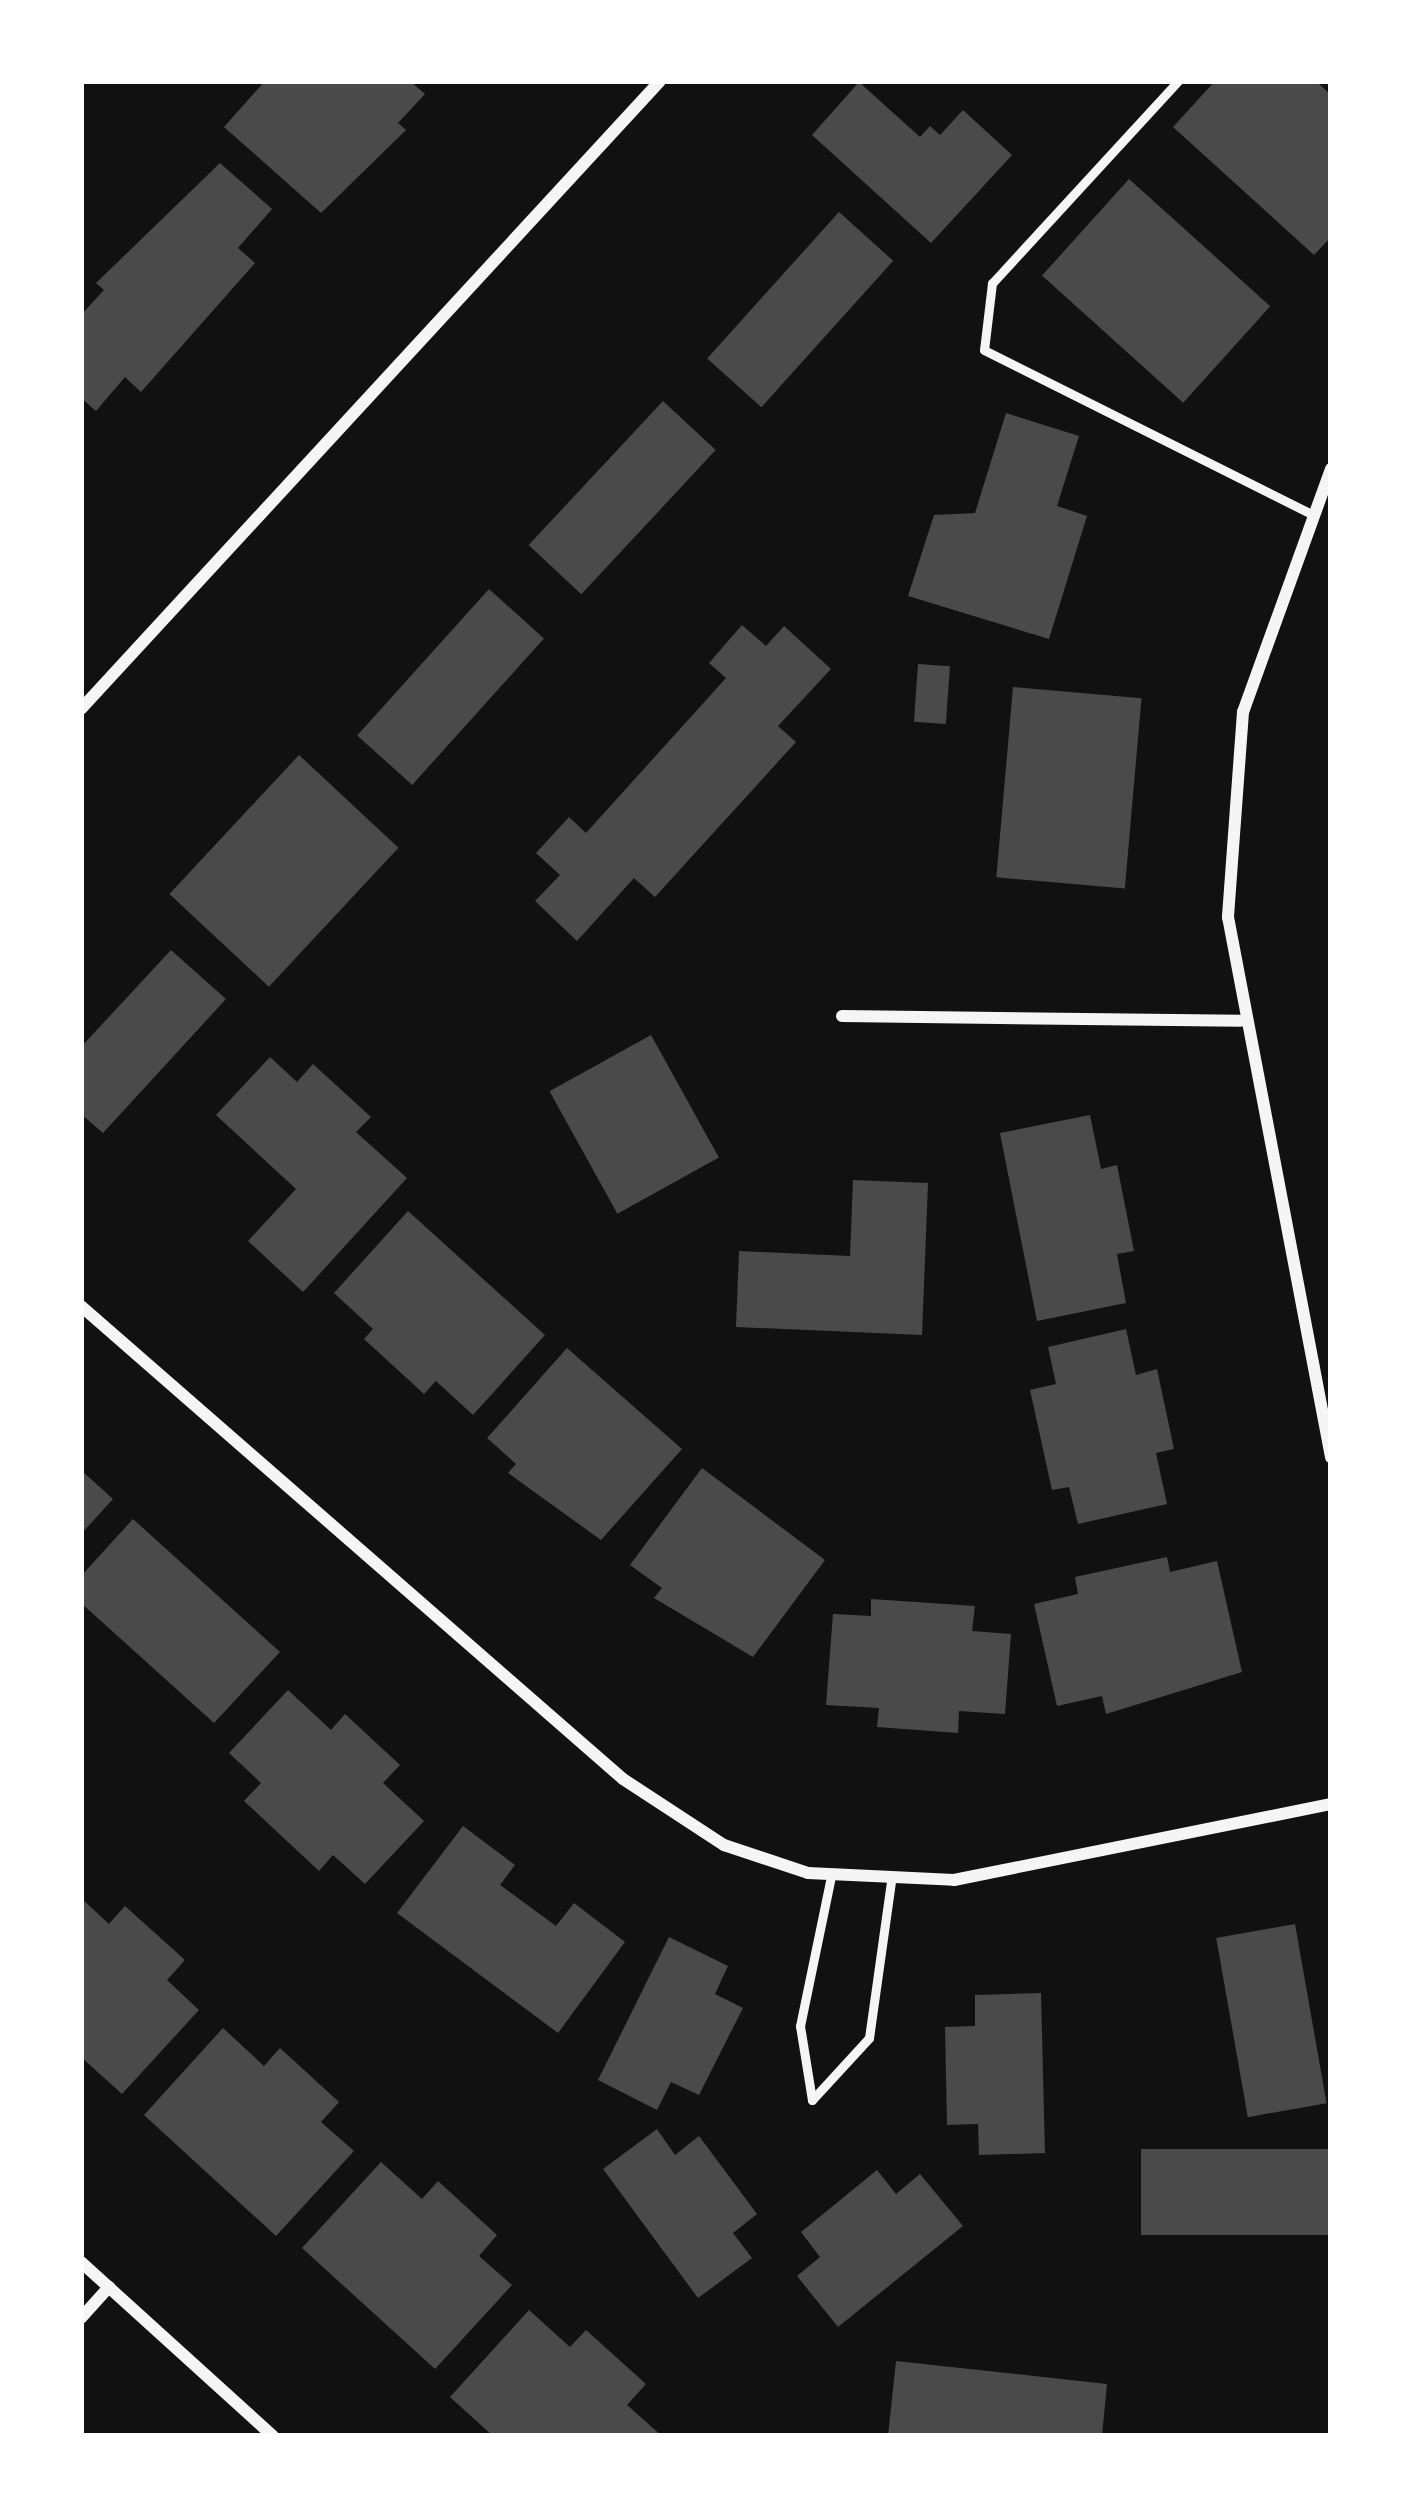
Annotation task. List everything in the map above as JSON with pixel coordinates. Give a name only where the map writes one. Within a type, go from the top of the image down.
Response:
[{"type":"street","points":[[81,709],[660,81]]},
{"type":"street","points":[[1331,469],[1309,513],[1257,659],[1228,807],[1240,1021],[1331,1457]]},
{"type":"street","points":[[842,1016],[1240,1021]]},
{"type":"street","points":[[81,1306],[623,1779],[724,1845],[831,1876],[891,1882],[954,1880],[1331,1804]]},
{"type":"street","points":[[81,2262],[273,2436]]},
{"type":"street","points":[[81,2318],[109,2287]]},
{"type":"lane","points":[[1178,81],[992,283],[984,350],[1309,513]]},
{"type":"lane","points":[[831,1876],[800,2026],[812,2100],[869,2038],[891,1882]]},
{"type":"building","points":[[265,81],[410,81],[425,94],[398,123],[406,130],[321,213],[224,127]]},
{"type":"building","points":[[1215,81],[1316,81],[1331,95],[1331,237],[1314,255],[1173,127]]},
{"type":"building","points":[[859,82],[920,137],[930,126],[940,135],[963,110],[1012,155],[931,243],[812,135]]},
{"type":"building","points":[[220,163],[272,209],[238,248],[255,263],[141,392],[125,377],[96,411],[81,398],[81,315],[104,290],[96,283]]},
{"type":"building","points":[[1129,179],[1270,306],[1183,403],[1042,276]]},
{"type":"building","points":[[839,212],[893,261],[761,407],[707,358]]},
{"type":"building","points":[[663,401],[716,450],[581,594],[529,545]]},
{"type":"building","points":[[1006,413],[1079,436],[1057,506],[1087,516],[1049,639],[908,596],[934,515],[975,513]]},
{"type":"building","points":[[489,589],[544,639],[412,785],[357,735]]},
{"type":"building","points":[[742,625],[766,646],[784,626],[831,669],[778,726],[796,742],[655,897],[634,878],[577,941],[535,901],[560,875],[536,853],[569,817],[586,833],[726,678],[709,663]]},
{"type":"building","points":[[918,664],[950,666],[946,724],[914,722]]},
{"type":"building","points":[[1013,687],[1142,698],[1125,889],[996,877]]},
{"type":"building","points":[[299,755],[398,848],[269,987],[169,894]]},
{"type":"building","points":[[171,950],[226,999],[103,1133],[81,1114],[81,1047]]},
{"type":"building","points":[[651,1035],[719,1157],[617,1214],[550,1091]]},
{"type":"building","points":[[270,1057],[297,1082],[313,1064],[371,1117],[356,1132],[407,1178],[303,1292],[248,1241],[296,1189],[216,1115]]},
{"type":"building","points":[[1090,1115],[1101,1169],[1117,1165],[1134,1251],[1117,1254],[1126,1303],[1037,1321],[1000,1133]]},
{"type":"building","points":[[853,1180],[928,1183],[922,1335],[736,1327],[739,1251],[850,1256]]},
{"type":"building","points":[[408,1211],[545,1335],[473,1415],[436,1381],[424,1394],[364,1339],[373,1329],[334,1293]]},
{"type":"building","points":[[1126,1329],[1136,1375],[1157,1369],[1174,1449],[1156,1453],[1167,1504],[1078,1524],[1069,1487],[1052,1490],[1030,1390],[1056,1384],[1048,1347]]},
{"type":"building","points":[[567,1348],[682,1449],[601,1540],[508,1473],[516,1464],[487,1438]]},
{"type":"building","points":[[702,1468],[825,1560],[753,1657],[654,1598],[662,1588],[630,1565]]},
{"type":"building","points":[[81,1470],[113,1499],[81,1534]]},
{"type":"building","points":[[133,1519],[280,1652],[214,1723],[81,1603],[81,1576]]},
{"type":"building","points":[[1167,1557],[1170,1572],[1217,1561],[1242,1672],[1106,1714],[1102,1696],[1057,1706],[1034,1604],[1078,1594],[1075,1577]]},
{"type":"building","points":[[871,1599],[975,1606],[972,1631],[1011,1634],[1005,1714],[959,1711],[958,1733],[877,1727],[879,1708],[826,1705],[833,1614],[871,1616]]},
{"type":"building","points":[[288,1690],[331,1730],[345,1714],[400,1765],[383,1783],[424,1821],[365,1884],[333,1855],[319,1871],[244,1801],[261,1783],[229,1753]]},
{"type":"building","points":[[463,1826],[515,1865],[500,1885],[556,1926],[574,1903],[625,1942],[558,2033],[397,1913]]},
{"type":"building","points":[[81,1898],[109,1924],[125,1906],[185,1960],[167,1980],[199,2010],[122,2094],[81,2057]]},
{"type":"building","points":[[1295,1924],[1327,2103],[1248,2117],[1216,1938]]},
{"type":"building","points":[[669,1937],[728,1966],[715,1994],[743,2008],[699,2095],[671,2082],[657,2110],[598,2080]]},
{"type":"building","points":[[1041,1993],[1045,2153],[979,2155],[978,2124],[947,2125],[945,2027],[975,2026],[975,1995]]},
{"type":"building","points":[[223,2028],[264,2066],[280,2048],[339,2102],[321,2122],[354,2151],[276,2236],[144,2115]]},
{"type":"building","points":[[657,2129],[675,2155],[699,2136],[757,2214],[733,2233],[752,2258],[698,2298],[603,2169]]},
{"type":"building","points":[[1141,2149],[1331,2149],[1331,2235],[1141,2235]]},
{"type":"building","points":[[381,2162],[422,2199],[438,2181],[497,2235],[479,2256],[512,2285],[435,2369],[302,2248]]},
{"type":"building","points":[[877,2170],[896,2194],[920,2174],[963,2226],[838,2327],[797,2276],[820,2257],[801,2232]]},
{"type":"building","points":[[529,2310],[570,2347],[586,2330],[646,2384],[627,2405],[662,2436],[493,2436],[450,2397]]},
{"type":"building","points":[[896,2361],[1107,2384],[1102,2436],[888,2436]]}]
